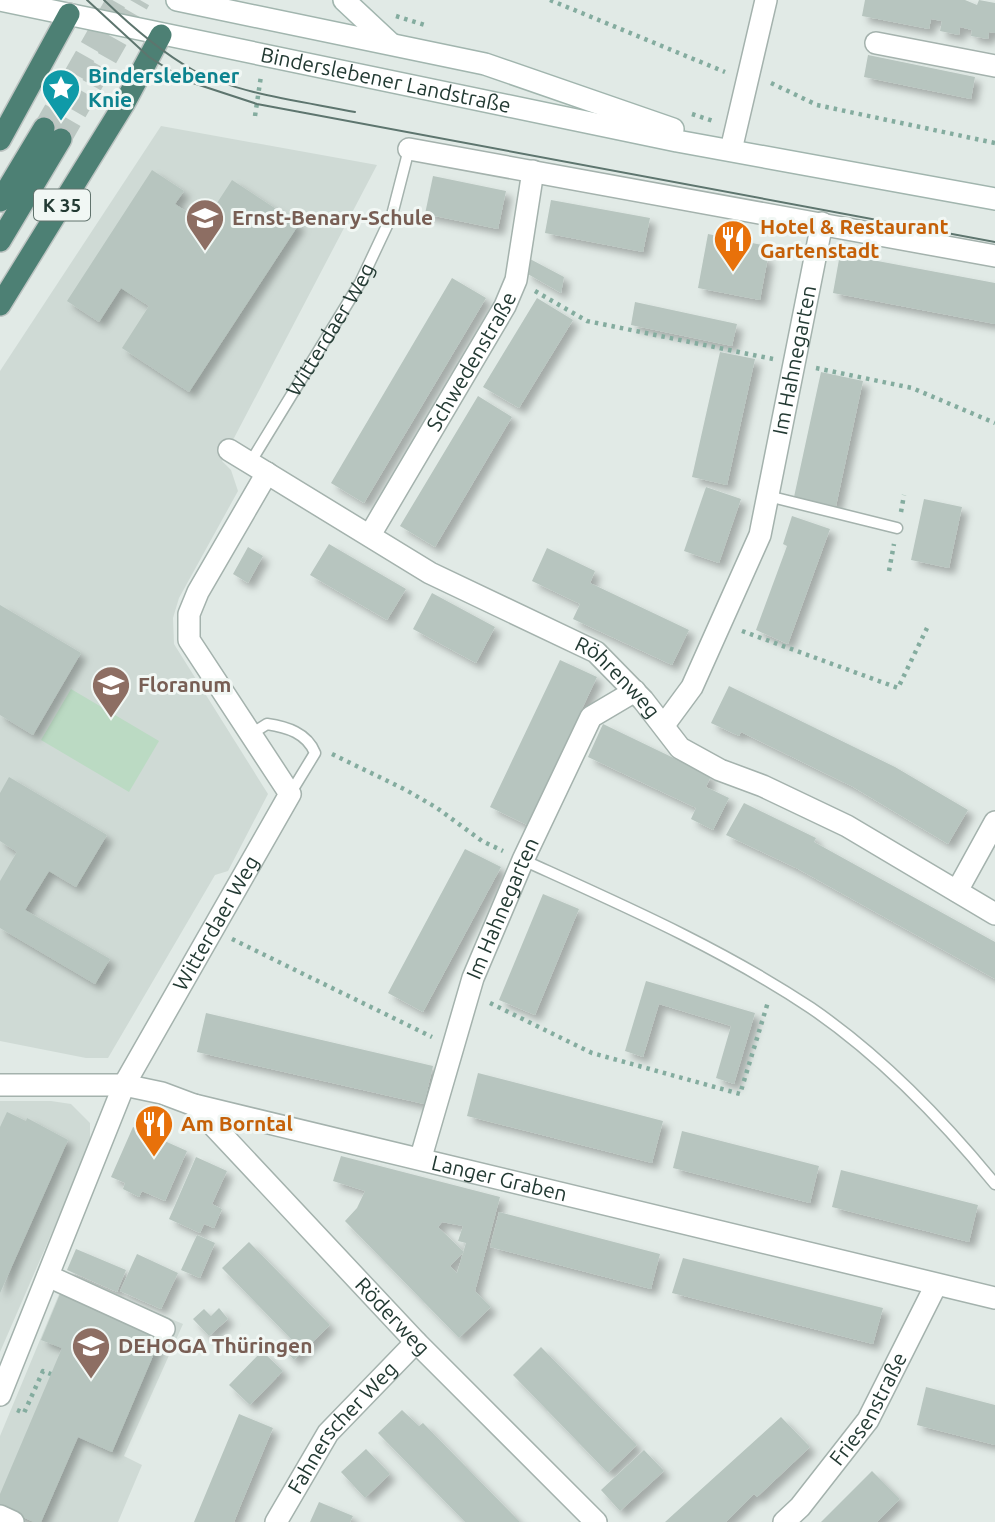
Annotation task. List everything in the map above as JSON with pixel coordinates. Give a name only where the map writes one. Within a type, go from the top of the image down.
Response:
[{"type":"highway","points":[[0,139],[74,7]]},
{"type":"highway","name":"K 35","points":[[0,305],[124,104],[161,35]]},
{"type":"highway","name":"K 35","points":[[0,201],[53,134],[0,241]]},
{"type":"street","name":"Binderslebener Landstraße","points":[[0,0],[74,7],[161,35],[731,150],[995,200]]},
{"type":"street","name":"Binderslebener Landstraße","points":[[179,0],[485,64],[731,150]]},
{"type":"street","name":"K 35","points":[[161,35],[179,0]]},
{"type":"street","points":[[344,0],[395,47]]},
{"type":"street","points":[[731,150],[766,0]]},
{"type":"street","points":[[876,43],[995,66]]},
{"type":"street","points":[[410,149],[995,256]]},
{"type":"street","name":"Schwedenstraße","points":[[370,535],[505,306],[516,280],[533,171]]},
{"type":"street","name":"Im Hahnegarten","points":[[664,725],[692,687],[760,535],[792,363],[822,223]]},
{"type":"street","name":"Röhrenweg","points":[[229,450],[430,573],[596,652],[635,691],[680,748],[720,770],[763,786],[847,826],[995,914]]},
{"type":"street","name":"Witterdaer Weg","points":[[0,1395],[124,1085],[290,794],[189,640],[189,614],[258,468]]},
{"type":"street","name":"Im Hahnegarten","points":[[421,1157],[468,993],[523,860],[591,717],[635,691]]},
{"type":"street","points":[[957,891],[995,822]]},
{"type":"street","name":"Langer Graben","points":[[0,1085],[124,1085],[162,1093],[194,1105],[421,1157],[995,1298]]},
{"type":"street","name":"Röderweg","points":[[194,1105],[416,1342],[596,1522]]},
{"type":"street","points":[[48,1276],[164,1329]]},
{"type":"street","name":"Friesenstraße","points":[[784,1522],[800,1507],[868,1420],[936,1285]]},
{"type":"street","name":"Fahnerscher Weg","points":[[276,1522],[328,1433],[416,1342]]},
{"type":"street","points":[[0,1516],[13,1522]]},
{"type":"lane","name":"Witterdaer Weg","points":[[258,468],[360,283],[393,215],[410,149]]},
{"type":"lane","points":[[768,496],[897,528]]},
{"type":"lane","points":[[251,734],[267,724],[289,728],[311,743],[315,753],[290,794]]},
{"type":"lane","points":[[523,860],[685,934],[813,1010],[892,1073],[957,1137],[995,1184]]},
{"type":"path","points":[[550,0],[724,72],[782,85],[817,105],[995,143]]},
{"type":"path","points":[[516,280],[587,321],[912,388],[995,423]]},
{"type":"path","points":[[721,624],[898,688],[927,628]]},
{"type":"path","points":[[315,753],[336,754],[384,778],[437,808],[482,841],[523,860]]},
{"type":"path","points":[[212,929],[451,1046]]},
{"type":"path","points":[[468,993],[592,1053],[740,1094],[773,985]]},
{"type":"path","points":[[24,1413],[43,1371],[51,1374]]},
{"type":"shaded area","name":"Floranum","points":[[161,126],[377,165],[222,461],[231,470],[238,491],[179,598],[173,618],[174,644],[268,794],[228,871],[215,875],[108,1058],[86,1058],[0,1041],[0,371]]},
{"type":"shaded area","points":[[0,1101],[51,1101],[71,1104],[90,1123],[90,1145],[0,1352]]},
{"type":"shaded area","name":"DEHOGA Thüringen","points":[[67,1275],[183,1324],[124,1456],[142,1465],[118,1522],[0,1522],[0,1436]]},
{"type":"green space","points":[[71,689],[159,741],[129,792],[41,740]]},
{"type":"building","points":[[865,0],[965,0],[977,5],[979,0],[995,3],[995,33],[989,32],[988,39],[971,36],[972,30],[960,27],[959,35],[940,31],[942,21],[931,19],[929,29],[862,16]]},
{"type":"building","points":[[868,55],[975,77],[971,99],[864,77]]},
{"type":"building","points":[[152,170],[184,191],[175,204],[204,223],[232,180],[299,224],[189,392],[122,348],[149,306],[121,288],[99,322],[67,301]]},
{"type":"building","points":[[433,176],[506,191],[498,229],[425,214]]},
{"type":"building","points":[[551,200],[650,218],[643,252],[545,233]]},
{"type":"building","name":"Hotel & Restaurant Gartenstadt","points":[[708,234],[762,245],[759,256],[768,257],[760,300],[698,288]]},
{"type":"building","points":[[840,254],[995,283],[995,324],[833,293]]},
{"type":"building","points":[[530,259],[564,277],[561,293],[526,273]]},
{"type":"building","points":[[452,278],[486,298],[364,503],[331,483]]},
{"type":"building","points":[[537,298],[573,320],[519,408],[483,387]]},
{"type":"building","points":[[635,302],[737,324],[732,346],[631,325]]},
{"type":"building","points":[[720,352],[755,359],[727,485],[692,477]]},
{"type":"building","points":[[821,372],[863,381],[836,506],[794,497]]},
{"type":"building","points":[[478,396],[512,417],[435,547],[400,526]]},
{"type":"building","points":[[706,487],[741,499],[719,563],[684,551]]},
{"type":"building","points":[[924,499],[962,507],[949,568],[911,560]]},
{"type":"building","points":[[792,516],[830,529],[788,644],[756,630],[787,546],[783,544]]},
{"type":"building","points":[[329,544],[406,589],[387,620],[310,575]]},
{"type":"building","points":[[248,547],[263,556],[248,583],[233,574]]},
{"type":"building","points":[[547,548],[595,571],[590,583],[689,630],[672,665],[573,619],[580,604],[532,581]]},
{"type":"building","points":[[432,593],[495,627],[476,663],[413,629]]},
{"type":"building","points":[[0,605],[81,653],[33,735],[0,715]]},
{"type":"building","points":[[560,660],[597,677],[527,825],[490,807]]},
{"type":"building","points":[[729,686],[895,767],[968,810],[948,844],[853,787],[741,732],[739,736],[711,723]]},
{"type":"building","points":[[603,724],[711,776],[706,787],[729,798],[713,830],[691,819],[696,808],[588,757]]},
{"type":"building","points":[[9,777],[107,835],[76,887],[49,871],[25,910],[110,959],[95,984],[0,928],[0,881],[17,852],[0,841],[0,793]]},
{"type":"building","points":[[744,803],[816,838],[814,842],[995,942],[995,979],[798,869],[726,835]]},
{"type":"building","points":[[465,849],[501,867],[423,1012],[388,993]]},
{"type":"building","points":[[543,894],[579,909],[535,1015],[499,1000]]},
{"type":"building","points":[[646,981],[755,1013],[734,1084],[716,1078],[731,1026],[659,1004],[643,1057],[625,1051]]},
{"type":"building","points":[[206,1013],[433,1066],[424,1104],[197,1052]]},
{"type":"building","points":[[478,1073],[663,1121],[652,1163],[467,1116]]},
{"type":"building","points":[[7,1112],[26,1121],[27,1118],[68,1140],[0,1293],[0,1127]]},
{"type":"building","points":[[133,1127],[187,1151],[165,1201],[142,1191],[139,1197],[123,1189],[125,1183],[111,1177]]},
{"type":"building","points":[[682,1131],[819,1166],[810,1203],[673,1168]]},
{"type":"building","points":[[341,1156],[500,1197],[475,1291],[491,1307],[459,1338],[345,1221],[357,1208],[365,1191],[333,1181]],"holes":[[[442,1222],[463,1226],[458,1241],[466,1243],[463,1251],[438,1227]],[[463,1253],[457,1273],[450,1266]]]},
{"type":"building","points":[[196,1157],[227,1171],[212,1204],[222,1209],[214,1228],[204,1224],[200,1233],[169,1219]]},
{"type":"building","points":[[841,1170],[978,1205],[969,1242],[832,1207]]},
{"type":"building","points":[[499,1212],[660,1254],[651,1289],[490,1247]]},
{"type":"building","points":[[197,1235],[215,1243],[200,1278],[181,1270]]},
{"type":"building","points":[[249,1242],[330,1325],[294,1360],[282,1347],[291,1339],[222,1268]]},
{"type":"building","points":[[76,1249],[126,1270],[117,1292],[67,1270]]},
{"type":"building","points":[[137,1254],[178,1273],[161,1309],[120,1291]]},
{"type":"building","points":[[683,1258],[883,1308],[873,1344],[672,1293]]},
{"type":"building","points":[[60,1294],[161,1337],[112,1452],[78,1437],[41,1522],[34,1522],[0,1507],[0,1494],[62,1348],[41,1340]]},
{"type":"building","points":[[219,1308],[228,1319],[209,1336],[193,1319],[204,1309],[211,1316]]},
{"type":"building","points":[[541,1347],[637,1445],[608,1473],[513,1375]]},
{"type":"building","points":[[262,1351],[283,1371],[250,1405],[229,1385]]},
{"type":"building","points":[[926,1387],[995,1405],[995,1445],[917,1425]]},
{"type":"building","points":[[402,1410],[419,1426],[423,1423],[520,1522],[465,1522],[378,1433]]},
{"type":"building","points":[[239,1414],[273,1428],[234,1522],[194,1522]]},
{"type":"building","points":[[781,1417],[810,1447],[757,1497],[754,1494],[726,1522],[665,1522]]},
{"type":"building","points":[[366,1449],[390,1474],[365,1498],[341,1472]]},
{"type":"building","points":[[644,1450],[664,1471],[620,1511],[601,1490]]},
{"type":"building","points":[[872,1471],[900,1499],[877,1522],[821,1522]]},
{"type":"building","points":[[319,1502],[353,1516],[350,1522],[310,1522]]},
{"type":"tunnel","points":[[44,128],[117,0]]},
{"type":"tunnel","points":[[61,139],[140,0]]},
{"type":"tram line","points":[[87,0],[149,57],[187,81],[257,104],[995,242]]},
{"type":"tram line","points":[[104,0],[158,47],[193,70],[230,85],[272,96],[355,112]]},
{"type":"place","name":"Binderslebener Knie","points":[[61,122]]},
{"type":"place","name":"Ernst-Benary-Schule","points":[[205,252]]},
{"type":"place","name":"Hotel & Restaurant Gartenstadt","points":[[733,273]]},
{"type":"place","name":"Floranum","points":[[111,719]]},
{"type":"place","name":"Am Borntal","points":[[154,1158]]},
{"type":"place","name":"DEHOGA Thüringen","points":[[91,1380]]}]
